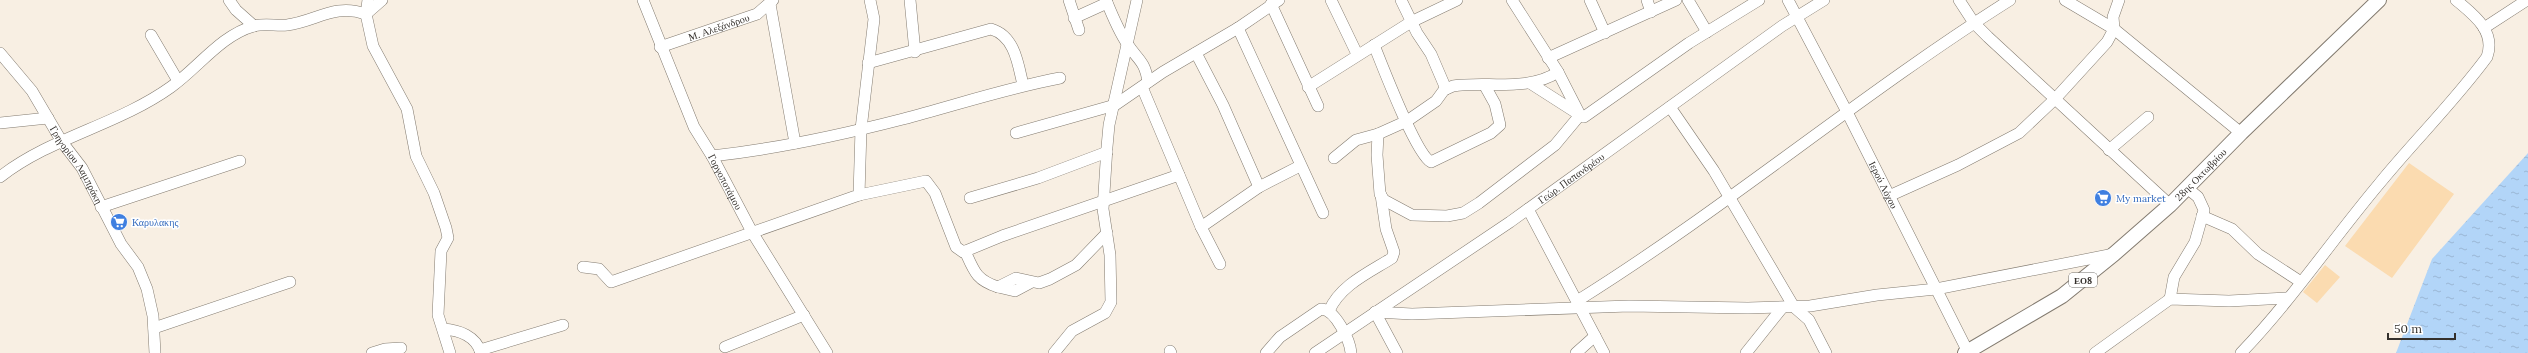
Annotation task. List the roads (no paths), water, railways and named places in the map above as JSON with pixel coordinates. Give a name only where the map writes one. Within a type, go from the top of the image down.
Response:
[{"type":"main road","name":"28ης Οκτωβρίου","points":[[1966,352],[2062,296],[2114,254],[2170,205],[2241,132],[2379,0]]},
{"type":"street","points":[[229,0],[236,10],[254,26]]},
{"type":"street","points":[[368,0],[366,14],[373,46],[407,109],[416,156],[434,193],[446,228],[448,238],[441,251],[438,321],[443,329],[450,353]]},
{"type":"street","points":[[366,14],[382,0]]},
{"type":"street","name":"Γοργοποτάμου","points":[[643,0],[660,47],[694,127],[712,156],[752,232],[827,353]]},
{"type":"street","points":[[859,195],[861,129],[874,19],[870,0]]},
{"type":"street","points":[[910,0],[915,52]]},
{"type":"street","points":[[1069,0],[1079,30]]},
{"type":"street","points":[[1054,353],[1072,331],[1096,319],[1110,307],[1112,283],[1103,201],[1107,152],[1110,125],[1137,0]]},
{"type":"street","points":[[1331,0],[1357,54]]},
{"type":"street","points":[[1401,0],[1411,22],[1431,54],[1446,89]]},
{"type":"street","points":[[1308,87],[1357,54],[1411,22],[1457,0]]},
{"type":"street","points":[[1512,0],[1558,72],[1580,115]]},
{"type":"street","points":[[1590,0],[1605,33]]},
{"type":"street","points":[[1647,0],[1651,12]]},
{"type":"street","points":[[1548,58],[1676,0]]},
{"type":"street","points":[[1688,0],[1707,32]]},
{"type":"street","points":[[1530,83],[1580,115],[1584,117],[1590,115],[1707,32],[1759,0]]},
{"type":"street","name":"Ιερού Λόχου","points":[[1788,0],[1846,110],[1966,352]]},
{"type":"street","name":"Γεώρ. Παπανδρέου","points":[[1315,353],[1528,209],[1782,26],[1798,18],[1824,0]]},
{"type":"street","points":[[1959,0],[1974,23],[2109,150],[2170,205]]},
{"type":"street","points":[[1579,305],[1728,199],[1846,110],[2010,0]]},
{"type":"street","points":[[2066,0],[2114,30],[2241,132]]},
{"type":"street","points":[[1889,196],[2010,139],[2055,99],[2107,42],[2114,30],[2113,17],[2119,0]]},
{"type":"street","points":[[2241,353],[2269,324],[2287,298],[2379,182],[2466,86],[2487,57],[2490,47],[2489,35],[2478,18],[2456,0]]},
{"type":"street","points":[[2484,28],[2527,0]]},
{"type":"street","points":[[772,1],[795,143]]},
{"type":"street","name":"Μ. Αλεξάνδρου","points":[[660,47],[757,14],[772,1]]},
{"type":"street","points":[[1074,18],[1106,2],[1128,46],[1146,68],[1145,84],[1179,175],[1201,227],[1220,264]]},
{"type":"street","points":[[1016,133],[1115,105],[1145,84],[1238,28],[1275,2],[1308,87],[1318,106]]},
{"type":"street","points":[[0,177],[19,162],[108,122],[171,87],[228,39],[254,26],[289,25],[334,10],[356,10],[366,14]]},
{"type":"street","points":[[1238,28],[1300,166],[1323,213]]},
{"type":"street","points":[[868,63],[915,52],[991,29],[1000,32],[1009,40],[1023,85]]},
{"type":"street","points":[[151,35],[178,81]]},
{"type":"street","points":[[1374,45],[1407,121],[1427,160],[1436,160],[1491,133],[1500,125],[1495,104],[1485,86]]},
{"type":"street","name":"Γρηγορίου Λαμπράκη","points":[[0,53],[22,78],[62,142],[89,179],[101,207],[121,244],[138,267],[147,289],[154,328],[155,353]]},
{"type":"street","points":[[1196,53],[1223,105],[1258,187]]},
{"type":"street","points":[[1334,158],[1356,140],[1378,134],[1407,121],[1436,101],[1446,89],[1464,84],[1485,86],[1530,83],[1545,80],[1558,72]]},
{"type":"street","points":[[712,156],[795,143],[861,129],[1023,85],[1060,78]]},
{"type":"street","points":[[1670,107],[1714,171],[1728,199],[1794,307],[1809,320],[1826,353]]},
{"type":"street","points":[[1380,194],[1384,200],[1392,206],[1412,215],[1426,217],[1463,213],[1555,145],[1580,115]]},
{"type":"street","points":[[2109,150],[2148,117]]},
{"type":"street","points":[[0,123],[48,118]]},
{"type":"street","points":[[1329,311],[1338,296],[1356,280],[1392,258],[1394,252],[1386,229],[1380,194],[1377,155],[1378,134]]},
{"type":"street","points":[[970,198],[1038,178],[1107,152]]},
{"type":"street","points":[[101,207],[240,161]]},
{"type":"street","points":[[1201,227],[1258,187],[1300,166]]},
{"type":"street","points":[[583,267],[599,269],[611,282],[859,195],[926,182],[936,192],[956,247],[959,251],[965,251],[1179,175]]},
{"type":"street","points":[[2170,299],[2174,277],[2195,242],[2204,210],[2198,197],[2187,188]]},
{"type":"street","points":[[1528,209],[1604,353]]},
{"type":"street","points":[[2202,216],[2232,229],[2258,254],[2300,282]]},
{"type":"street","points":[[965,251],[979,278],[998,287],[1016,278],[1030,283],[1044,281],[1076,265],[1107,233]]},
{"type":"street","points":[[1376,312],[1412,314],[1579,305],[1782,308],[1936,289],[2114,254]]},
{"type":"street","points":[[154,328],[290,282]]},
{"type":"street","points":[[2095,353],[2170,299],[2229,301],[2287,298]]},
{"type":"street","points":[[1746,353],[1782,308]]},
{"type":"street","points":[[1266,353],[1280,337],[1307,317],[1321,309],[1329,311],[1345,333],[1352,353]]},
{"type":"street","points":[[1376,312],[1397,353]]},
{"type":"street","points":[[725,347],[804,315]]},
{"type":"street","points":[[443,329],[467,335],[480,352],[563,326]]},
{"type":"street","points":[[1576,353],[1595,336]]},
{"type":"street","points":[[372,353],[385,349],[401,348]]},
{"type":"water","points":[[2528,153],[2528,353],[2396,353],[2432,259]]},
{"type":"place","name":"My market","points":[[2103,198]]},
{"type":"place","name":"Καρυλακης","points":[[119,222]]}]
